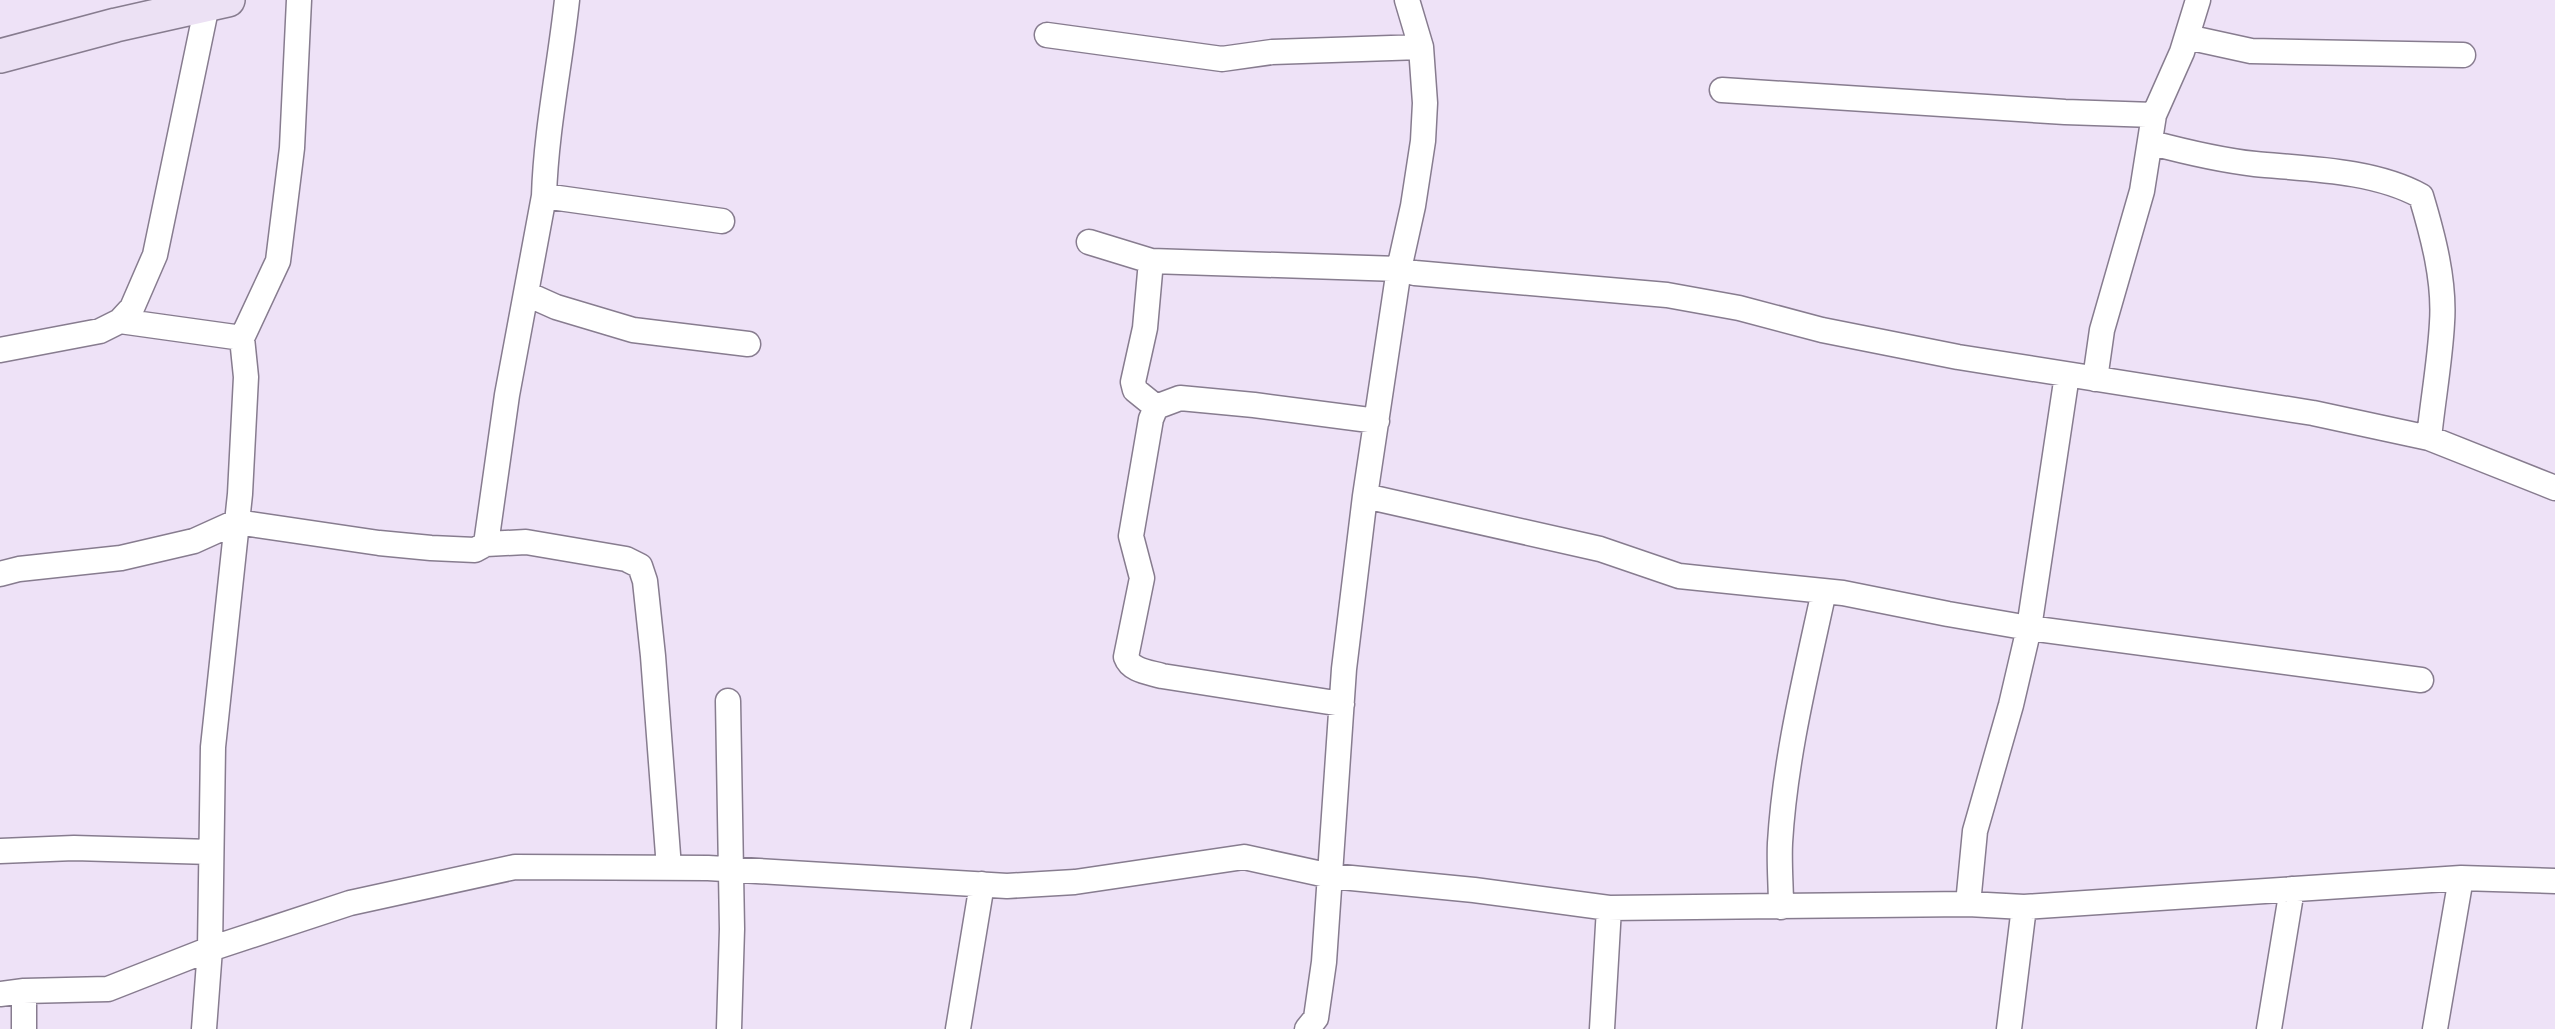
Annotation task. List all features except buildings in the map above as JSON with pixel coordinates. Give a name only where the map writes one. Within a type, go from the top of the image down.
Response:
[{"type":"street","points":[[204,1029],[210,949],[213,747],[240,494],[246,377],[242,338],[278,261],[292,148],[299,0]]},
{"type":"street","points":[[486,544],[507,395],[544,196],[545,165],[561,62],[567,0]]},
{"type":"street","points":[[1307,1029],[1316,1018],[1320,991],[1331,876],[1344,669],[1365,496],[1399,269],[1413,206],[1423,141],[1425,103],[1420,47],[1411,0]]},
{"type":"street","points":[[2095,379],[2102,330],[2142,191],[2152,143],[2154,115],[2182,52],[2198,0]]},
{"type":"street","points":[[0,56],[214,2],[155,255],[132,308],[120,321],[100,330],[0,350]]},
{"type":"street","points":[[1047,35],[1222,59],[1272,52],[1420,47]]},
{"type":"street","points":[[2187,37],[2251,51],[2463,55]]},
{"type":"street","points":[[1722,90],[2065,112],[2154,115]]},
{"type":"street","points":[[2152,143],[2200,156],[2306,168],[2399,184],[2421,196],[2438,266],[2442,321],[2429,438]]},
{"type":"street","points":[[544,196],[722,221]]},
{"type":"street","points":[[1089,242],[1151,261],[1399,269],[1414,273],[1667,295],[1739,308],[1822,330],[2067,375],[2313,413],[2429,438],[2555,488]]},
{"type":"street","points":[[1151,261],[1145,328],[1133,382],[1135,390],[1156,407]]},
{"type":"street","points":[[527,294],[556,307],[633,330],[748,344]]},
{"type":"street","points":[[120,321],[242,338]]},
{"type":"street","points":[[1968,904],[1975,831],[2011,705],[2029,628],[2067,375]]},
{"type":"street","points":[[1156,407],[1180,398],[1254,405],[1377,422]]},
{"type":"street","points":[[1156,407],[1140,477],[1131,536],[1142,578],[1126,657],[1128,663],[1139,670],[1162,676],[1341,704]]},
{"type":"street","points":[[1365,496],[1600,549],[1679,576],[1843,593],[2029,628],[2421,680]]},
{"type":"street","points":[[0,574],[19,569],[121,558],[194,541],[236,522],[389,544],[475,550],[486,544],[526,542],[626,559],[640,566],[645,581],[654,656],[669,868]]},
{"type":"street","points":[[1782,907],[1780,845],[1782,811],[1798,710],[1824,591]]},
{"type":"street","points":[[728,701],[731,799],[729,869],[732,929],[729,1029]]},
{"type":"street","points":[[0,851],[85,848],[211,852]]},
{"type":"street","points":[[0,994],[108,988],[210,949],[350,903],[514,867],[729,869],[1007,886],[1076,882],[1244,857],[1331,876],[1474,890],[1609,908],[1968,904],[2024,906],[2461,878],[2555,880]]},
{"type":"street","points":[[2435,1029],[2461,878]]},
{"type":"street","points":[[958,1029],[982,884]]},
{"type":"street","points":[[2269,1029],[2292,889]]},
{"type":"street","points":[[2009,1029],[2024,906]]},
{"type":"street","points":[[1602,1029],[1609,908]]},
{"type":"street","points":[[24,991],[24,1029]]}]
